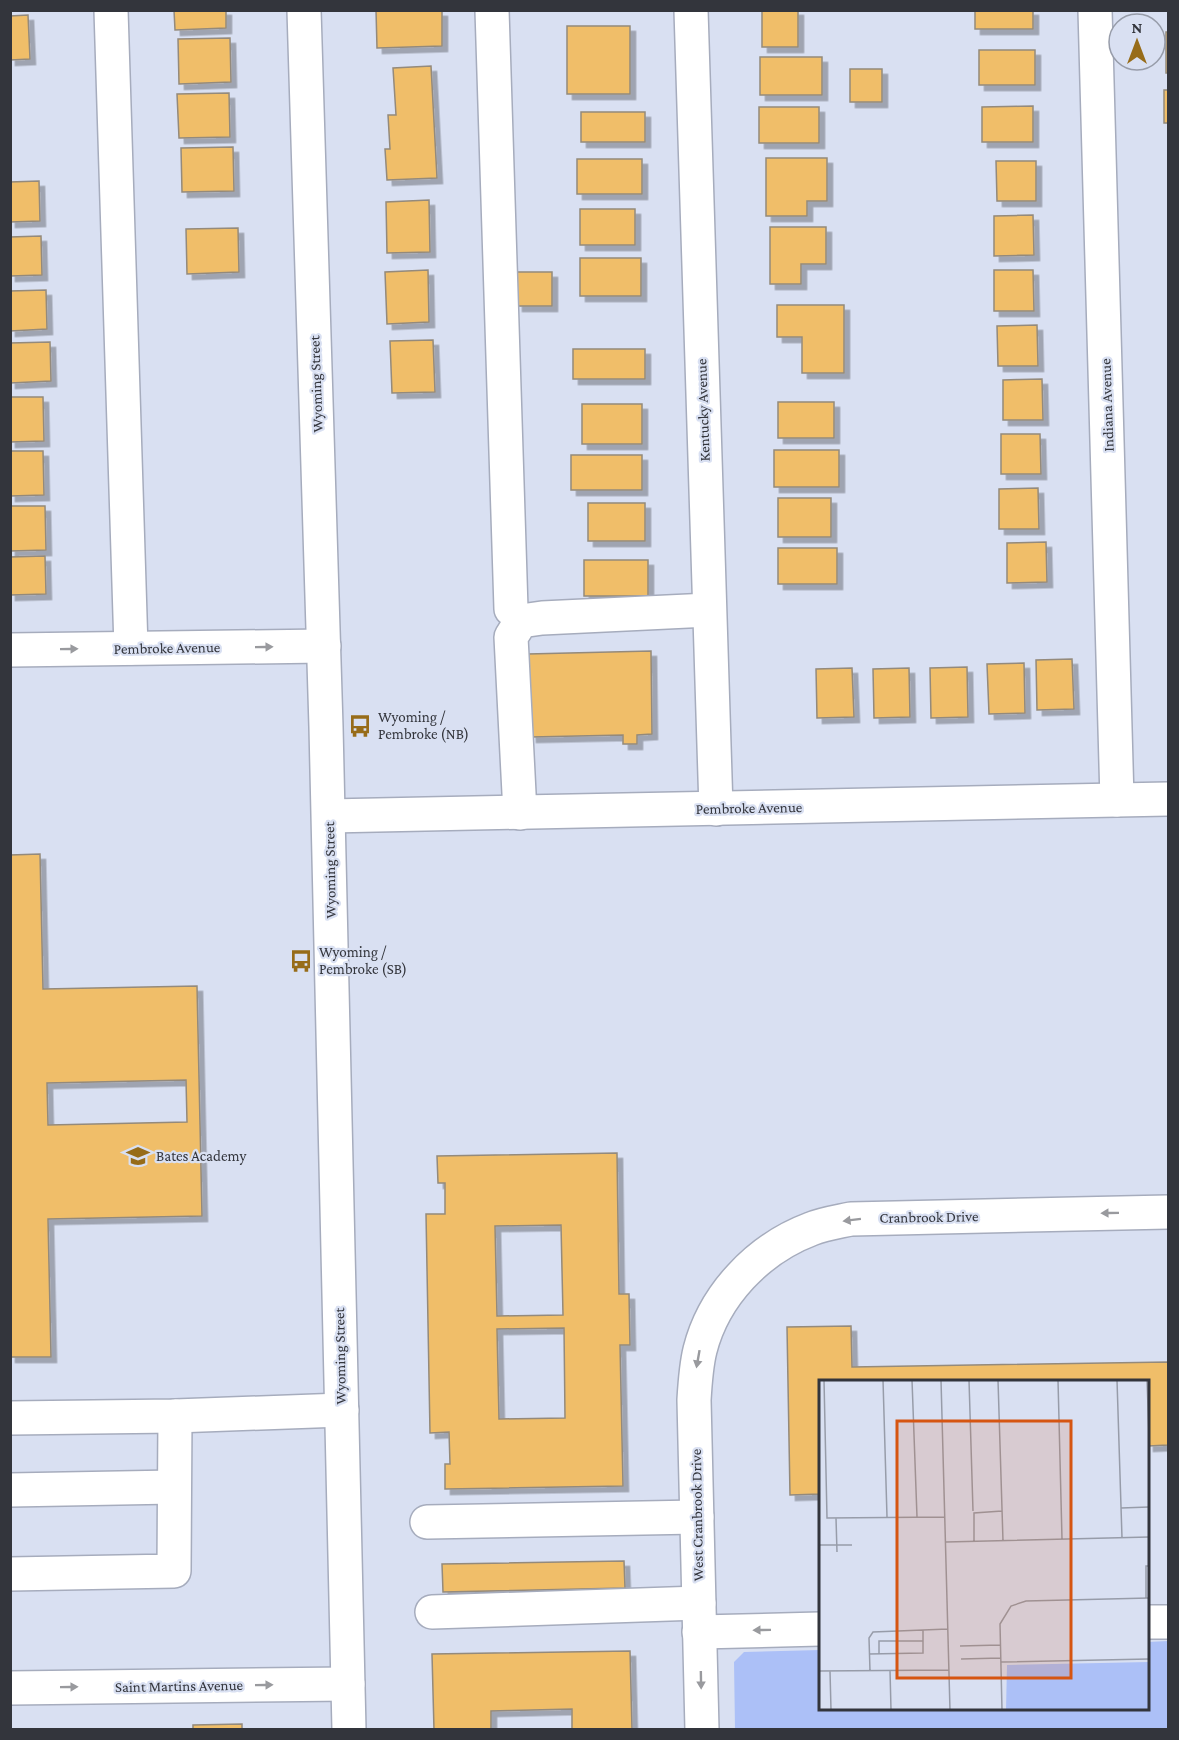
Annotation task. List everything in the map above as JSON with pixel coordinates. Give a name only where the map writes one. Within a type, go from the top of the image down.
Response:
[{"type":"street","points":[[111,10],[131,648]]},
{"type":"street","name":"Wyoming Street","points":[[304,10],[329,816],[349,1730]]},
{"type":"street","points":[[492,10],[512,609]]},
{"type":"street","name":"Kentucky Avenue","points":[[690,10],[716,809]]},
{"type":"street","name":"Indiana Avenue","points":[[1095,10],[1117,800]]},
{"type":"street","points":[[520,813],[511,637],[521,621],[709,610]]},
{"type":"street","name":"Pembroke Avenue","points":[[10,650],[324,646]]},
{"type":"street","name":"Pembroke Avenue","points":[[329,816],[1168,799]]},
{"type":"street","name":"Cranbrook Drive","points":[[719,1305],[733,1284],[774,1247],[811,1229],[836,1222],[868,1218],[1168,1212]]},
{"type":"street","name":"West Cranbrook Drive","points":[[702,1730],[694,1400],[700,1350],[708,1325],[719,1305]]},
{"type":"street","points":[[10,1418],[175,1416],[342,1410]]},
{"type":"street","points":[[10,1574],[174,1570],[175,1416]]},
{"type":"street","points":[[10,1490],[174,1487]]},
{"type":"street","points":[[427,1522],[697,1517]]},
{"type":"street","points":[[432,1612],[699,1617],[819,1629]]},
{"type":"street","points":[[1149,1622],[1168,1622]]},
{"type":"street","name":"Saint Martins Avenue","points":[[10,1688],[348,1684]]},
{"type":"shaded area","points":[[1168,1641],[1168,1729],[735,1729],[734,1662],[744,1652],[819,1650],[819,1710],[1149,1710],[1149,1642]]},
{"type":"building","points":[[174,10],[226,10],[226,28],[175,30]]},
{"type":"building","points":[[376,10],[442,11],[442,46],[377,48]]},
{"type":"building","points":[[762,10],[798,10],[798,47],[762,47]]},
{"type":"building","points":[[975,10],[1033,10],[1033,29],[975,29]]},
{"type":"building","points":[[28,15],[30,59],[10,60],[10,16]]},
{"type":"building","points":[[567,26],[630,26],[630,94],[567,94]]},
{"type":"building","points":[[1167,32],[1168,32],[1168,73],[1166,73]]},
{"type":"building","points":[[230,38],[231,82],[179,84],[178,39]]},
{"type":"building","points":[[979,50],[1035,50],[1035,85],[979,85]]},
{"type":"building","points":[[760,57],[822,57],[822,95],[760,95]]},
{"type":"building","points":[[431,66],[437,178],[387,180],[385,149],[390,149],[388,115],[396,115],[393,68]]},
{"type":"building","points":[[850,69],[882,69],[882,102],[850,102]]},
{"type":"building","points":[[1164,90],[1168,90],[1168,123],[1164,123]]},
{"type":"building","points":[[229,93],[230,137],[179,138],[177,94]]},
{"type":"building","points":[[1033,106],[1033,142],[982,142],[982,107]]},
{"type":"building","points":[[759,107],[819,107],[819,143],[759,143]]},
{"type":"building","points":[[581,112],[645,112],[645,142],[581,142]]},
{"type":"building","points":[[233,147],[234,191],[182,192],[181,148]]},
{"type":"building","points":[[766,158],[827,158],[827,201],[807,201],[807,216],[766,216]]},
{"type":"building","points":[[577,159],[642,159],[642,194],[577,194]]},
{"type":"building","points":[[996,161],[1036,161],[1036,201],[997,201]]},
{"type":"building","points":[[39,181],[40,221],[10,222],[10,182]]},
{"type":"building","points":[[429,200],[430,252],[387,253],[386,202]]},
{"type":"building","points":[[580,209],[635,209],[635,245],[580,245]]},
{"type":"building","points":[[1033,215],[1034,255],[994,256],[994,216]]},
{"type":"building","points":[[770,227],[826,227],[826,264],[801,264],[801,284],[770,284]]},
{"type":"building","points":[[238,228],[239,272],[187,274],[186,229]]},
{"type":"building","points":[[41,236],[42,275],[10,276],[10,237]]},
{"type":"building","points":[[580,258],[641,258],[641,296],[580,296]]},
{"type":"building","points":[[428,270],[429,322],[387,324],[385,272]]},
{"type":"building","points":[[994,270],[1033,270],[1034,311],[994,311]]},
{"type":"building","points":[[517,272],[552,272],[552,306],[517,306]]},
{"type":"building","points":[[46,290],[47,329],[10,331],[10,291]]},
{"type":"building","points":[[777,305],[844,305],[844,373],[802,373],[802,337],[777,337]]},
{"type":"building","points":[[1037,325],[1038,366],[998,366],[997,326]]},
{"type":"building","points":[[433,340],[435,392],[392,393],[390,341]]},
{"type":"building","points":[[50,342],[51,381],[10,383],[10,343]]},
{"type":"building","points":[[573,349],[645,349],[645,379],[573,379]]},
{"type":"building","points":[[1042,379],[1043,420],[1003,420],[1003,380]]},
{"type":"building","points":[[10,397],[43,397],[44,441],[10,442]]},
{"type":"building","points":[[778,402],[834,402],[834,438],[778,438]]},
{"type":"building","points":[[582,404],[642,404],[642,444],[582,444]]},
{"type":"building","points":[[1001,434],[1040,434],[1041,474],[1001,474]]},
{"type":"building","points":[[774,450],[839,450],[839,487],[774,487]]},
{"type":"building","points":[[10,451],[43,451],[44,495],[10,496]]},
{"type":"building","points":[[571,455],[642,455],[642,490],[571,490]]},
{"type":"building","points":[[1038,488],[1039,529],[999,529],[999,489]]},
{"type":"building","points":[[778,498],[831,498],[831,537],[778,537]]},
{"type":"building","points":[[588,503],[645,503],[645,541],[588,541]]},
{"type":"building","points":[[10,506],[45,506],[46,550],[10,551]]},
{"type":"building","points":[[1046,542],[1047,582],[1007,583],[1007,543]]},
{"type":"building","points":[[778,548],[837,548],[837,584],[778,584]]},
{"type":"building","points":[[45,556],[46,594],[10,595],[10,557]]},
{"type":"building","points":[[584,560],[648,560],[648,596],[584,596]]},
{"type":"building","points":[[651,651],[652,734],[637,735],[637,744],[623,744],[623,735],[531,737],[528,654]]},
{"type":"building","points":[[1072,659],[1074,709],[1037,710],[1036,660]]},
{"type":"building","points":[[1024,663],[1025,713],[989,714],[987,664]]},
{"type":"building","points":[[967,667],[968,717],[931,718],[930,668]]},
{"type":"building","points":[[852,668],[854,717],[817,718],[816,669]]},
{"type":"building","points":[[909,668],[910,717],[874,718],[873,669]]},
{"type":"building","points":[[40,854],[43,989],[197,986],[202,1216],[48,1219],[51,1357],[10,1357],[10,855]],"holes":[[[186,1080],[187,1122],[48,1125],[47,1083]]]},
{"type":"building","points":[[617,1153],[619,1294],[629,1294],[630,1345],[620,1345],[623,1486],[445,1489],[445,1464],[450,1464],[449,1432],[430,1433],[426,1214],[445,1214],[445,1183],[438,1183],[437,1156]],"holes":[[[561,1225],[563,1315],[497,1316],[495,1226]],[[564,1328],[565,1418],[499,1419],[497,1329]]]},
{"type":"building","points":[[851,1326],[852,1367],[1168,1362],[1168,1445],[1149,1446],[1149,1380],[819,1380],[819,1494],[790,1495],[787,1327]]},
{"type":"building","points":[[624,1561],[625,1588],[443,1592],[442,1564]]},
{"type":"building","points":[[630,1651],[632,1730],[572,1730],[572,1709],[491,1711],[491,1730],[434,1730],[432,1654]]},
{"type":"building","points":[[242,1724],[242,1730],[193,1730],[193,1725]]},
{"type":"place","name":"Wyoming / Pembroke (NB)","points":[[360,726]]},
{"type":"place","name":"Wyoming / Pembroke (SB)","points":[[301,961]]},
{"type":"place","name":"Bates Academy","points":[[138,1156]]}]
